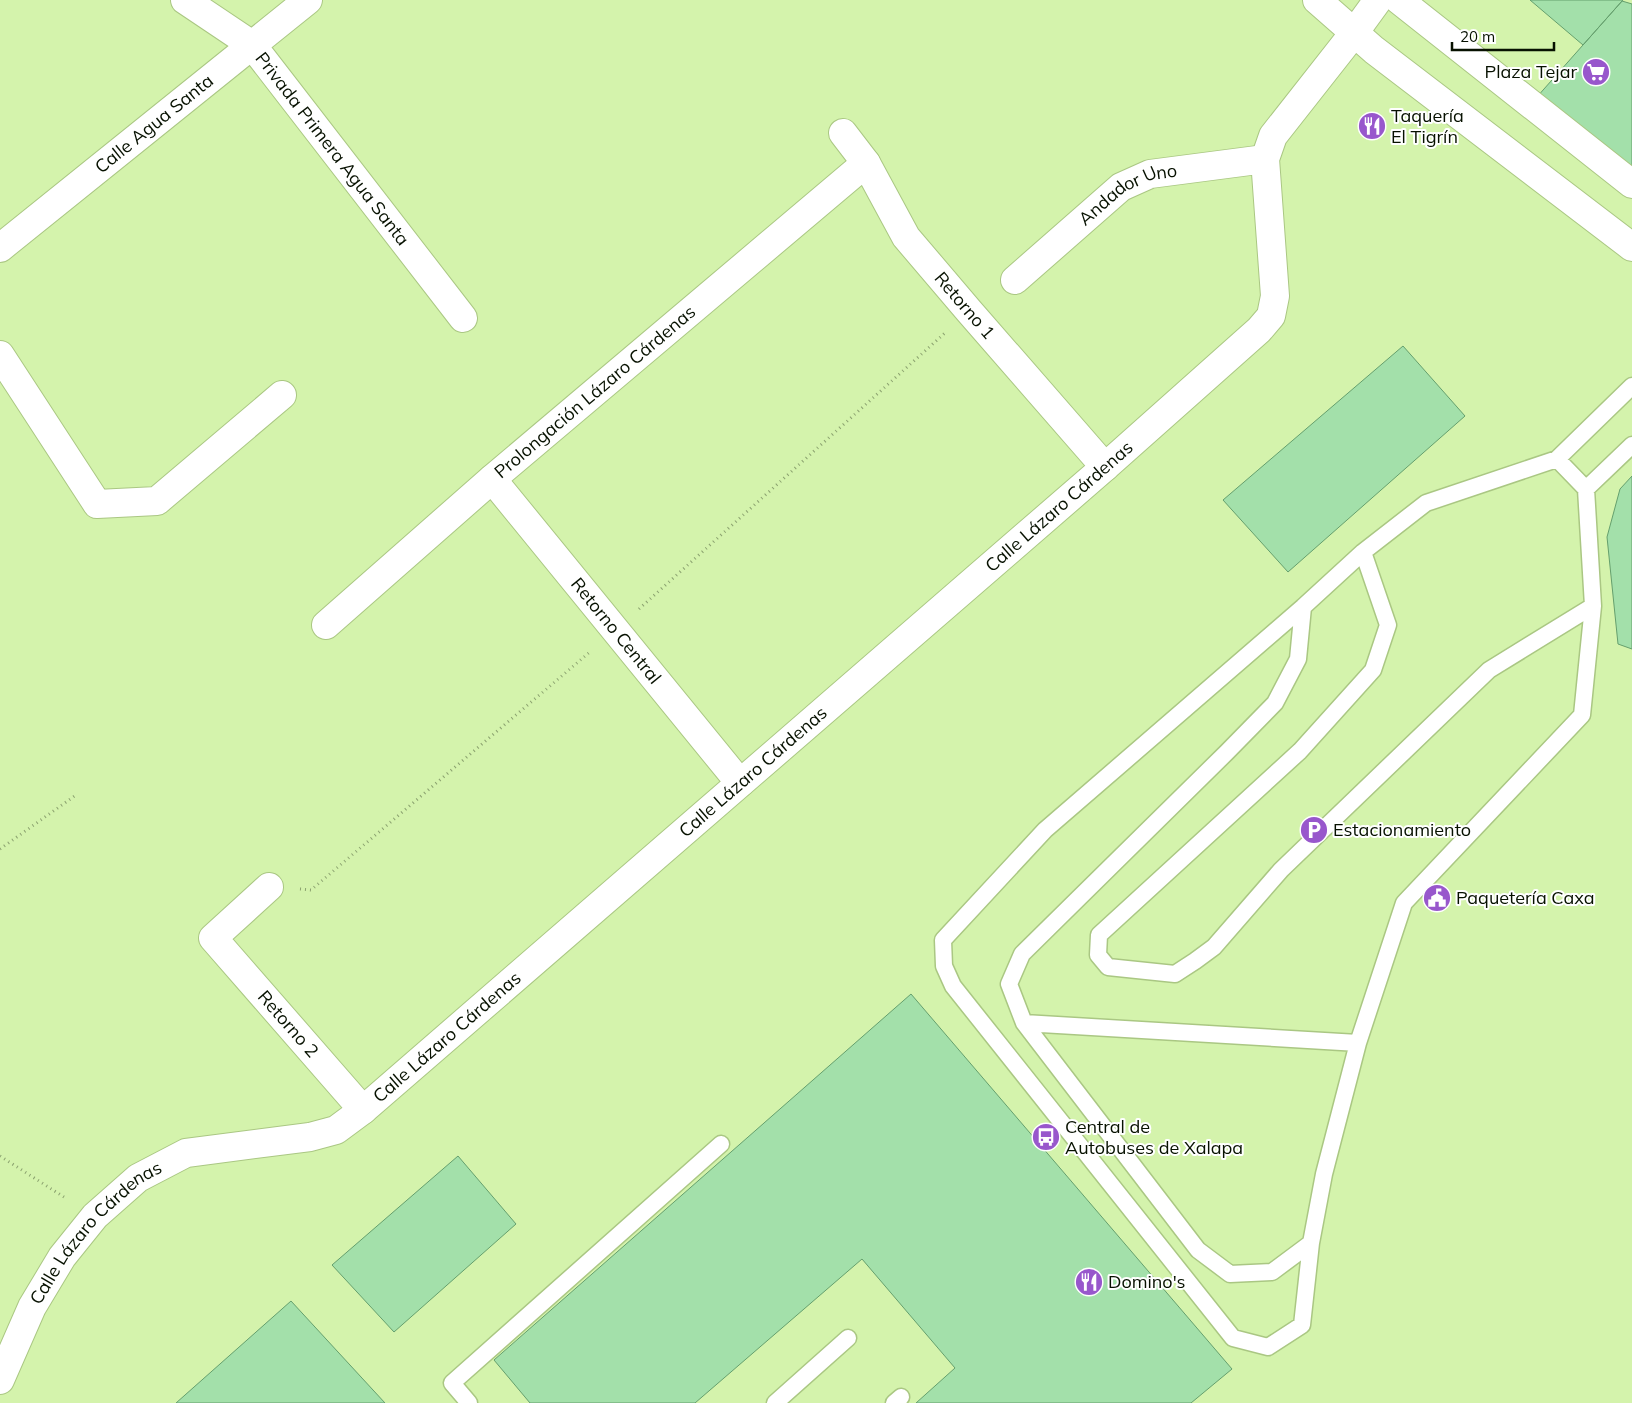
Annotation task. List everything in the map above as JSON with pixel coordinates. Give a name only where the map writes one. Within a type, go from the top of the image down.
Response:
[{"type":"street","name":"Privada Primera Agua Santa","points":[[185,0],[252,45],[463,318]]},
{"type":"street","name":"Calle Agua Santa","points":[[0,248],[308,0]]},
{"type":"street","points":[[1317,0],[1374,50],[1632,247]]},
{"type":"street","name":"Calle Lázaro Cárdenas","points":[[0,1380],[32,1307],[62,1257],[96,1216],[138,1178],[186,1153],[310,1137],[336,1130],[363,1110],[1105,467],[1260,330],[1272,316],[1275,296],[1265,160],[1273,136],[1378,0]]},
{"type":"street","points":[[1399,0],[1632,184]]},
{"type":"street","name":"Retorno 1","points":[[843,133],[866,163],[906,237],[968,311],[1105,467]]},
{"type":"street","name":"Andador Uno","points":[[1015,280],[1121,187],[1150,174],[1265,160]]},
{"type":"street","name":"Prolongación Lázaro Cárdenas","points":[[326,625],[492,479],[866,163]]},
{"type":"street","points":[[0,355],[97,504],[157,501],[282,395]]},
{"type":"street","name":"Retorno Central","points":[[492,479],[740,783]]},
{"type":"street","name":"Retorno 2","points":[[269,887],[214,938],[363,1110]]},
{"type":"lane","points":[[1557,459],[1586,489],[1593,606],[1582,715],[1404,903],[1358,1043],[1324,1174],[1311,1243],[1302,1325],[1268,1347],[1233,1338],[953,986],[944,966],[943,940],[1045,830],[1303,607],[1363,552],[1426,503],[1557,459],[1632,386]]},
{"type":"lane","points":[[1586,489],[1632,445]]},
{"type":"lane","points":[[1363,552],[1388,625],[1373,670],[1300,751],[1099,935],[1098,955],[1108,967],[1175,974],[1214,947],[1281,870],[1489,670],[1593,606]]},
{"type":"lane","points":[[1303,607],[1298,659],[1274,703],[1227,752],[1022,954],[1009,984],[1024,1023],[1198,1250],[1230,1274],[1272,1272],[1311,1243]]},
{"type":"lane","points":[[1024,1023],[1358,1043]]},
{"type":"lane","points":[[469,1403],[452,1383],[722,1144]]},
{"type":"lane","points":[[775,1403],[848,1338]]},
{"type":"path","points":[[0,849],[76,795]]},
{"type":"path","points":[[0,1156],[96,1216]]},
{"type":"building","points":[[1530,0],[1623,0],[1583,45]]},
{"type":"building","name":"Plaza Tejar","points":[[1622,1],[1632,4],[1632,174],[1536,98]]},
{"type":"building","points":[[1403,346],[1465,416],[1288,572],[1223,500]]},
{"type":"building","points":[[1632,476],[1632,649],[1618,644],[1607,537],[1620,489]]},
{"type":"building","points":[[911,994],[1232,1369],[1191,1403],[916,1403],[955,1368],[862,1259],[695,1403],[530,1403],[494,1360]]},
{"type":"building","points":[[458,1156],[516,1224],[394,1332],[332,1265]]},
{"type":"building","points":[[291,1301],[385,1403],[176,1403]]},
{"type":"place","name":"Plaza Tejar","points":[[1596,72]]},
{"type":"place","name":"Taquería El Tigrín","points":[[1372,126]]},
{"type":"place","name":"Estacionamiento","points":[[1314,830]]},
{"type":"place","name":"Paquetería Caxa","points":[[1437,898]]},
{"type":"place","name":"Central de Autobuses de Xalapa","points":[[1046,1137]]},
{"type":"place","name":"Domino's","points":[[1089,1282]]}]
